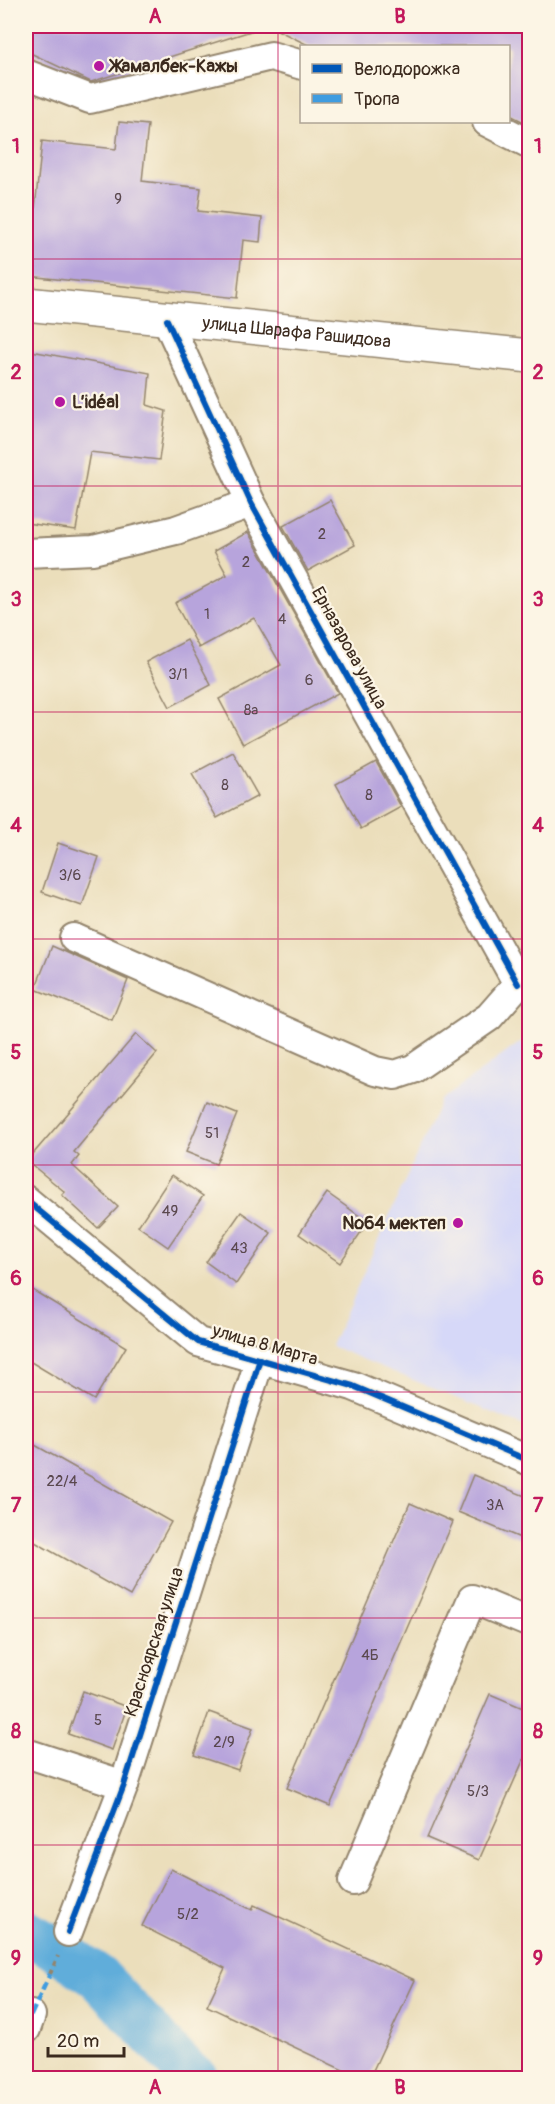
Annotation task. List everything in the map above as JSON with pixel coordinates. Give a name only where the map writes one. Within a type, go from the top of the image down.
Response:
[{"type":"main road","name":"улица Шарафа Рашидова","points":[[26,304],[530,356]]},
{"type":"street","points":[[26,75],[90,99],[272,56],[300,64]]},
{"type":"street","points":[[490,123],[530,144]]},
{"type":"street","name":"Ерназарова улица","points":[[74,938],[375,1071],[395,1075],[413,1069],[489,1017],[518,984],[251,504],[167,320]]},
{"type":"street","points":[[26,553],[93,550],[176,530],[251,504]]},
{"type":"street","name":"улица 8 Марта","points":[[26,1200],[198,1342],[353,1386],[530,1461]]},
{"type":"street","name":"Красноярская улица","points":[[64,1943],[124,1785],[260,1359]]},
{"type":"street","points":[[353,1881],[472,1599],[530,1623]]},
{"type":"street","points":[[26,1753],[124,1785]]},
{"type":"path","points":[[50,1974],[64,1943]]},
{"type":"shaded area","name":"№64 мектеп","points":[[529,1036],[529,1428],[331,1346],[441,1100]]},
{"type":"building","name":"Жамалбек-Кажы","points":[[26,26],[253,26],[254,30],[91,82],[26,51]]},
{"type":"building","name":"Жамалбек-Кажы","points":[[269,26],[530,26],[530,125],[510,115],[510,45],[308,45]]},
{"type":"building","points":[[119,122],[148,125],[142,181],[201,188],[198,211],[262,218],[260,242],[243,240],[237,298],[28,276],[42,141],[116,149]]},
{"type":"building","points":[[26,350],[150,373],[147,405],[166,411],[159,460],[90,452],[76,530],[26,523]]},
{"type":"building","points":[[330,500],[355,545],[308,571],[283,526]]},
{"type":"building","points":[[248,532],[338,693],[243,744],[219,699],[281,665],[254,618],[199,648],[175,603],[227,575],[214,551]]},
{"type":"building","points":[[187,640],[211,685],[170,707],[146,662]]},
{"type":"building","points":[[233,752],[258,796],[217,818],[192,774]]},
{"type":"building","points":[[376,762],[401,807],[361,829],[336,784]]},
{"type":"building","points":[[58,843],[99,857],[82,906],[42,892]]},
{"type":"building","points":[[52,946],[128,980],[112,1020],[35,989]]},
{"type":"building","points":[[136,1034],[157,1053],[74,1152],[79,1156],[72,1165],[118,1207],[98,1228],[62,1195],[65,1192],[27,1161]]},
{"type":"building","points":[[207,1102],[237,1114],[216,1164],[186,1152]]},
{"type":"building","points":[[172,1175],[203,1196],[168,1247],[138,1226]]},
{"type":"building","points":[[327,1193],[368,1222],[340,1263],[299,1234]]},
{"type":"building","points":[[241,1212],[271,1233],[236,1284],[206,1262]]},
{"type":"building","points":[[26,1286],[126,1347],[94,1400],[26,1359]]},
{"type":"building","points":[[26,1440],[171,1522],[130,1596],[26,1537]]},
{"type":"building","points":[[473,1475],[530,1498],[530,1542],[458,1512]]},
{"type":"building","points":[[410,1503],[453,1522],[330,1806],[287,1788]]},
{"type":"building","points":[[83,1691],[127,1707],[112,1750],[68,1734]]},
{"type":"building","points":[[490,1694],[530,1711],[530,1745],[479,1860],[427,1838]]},
{"type":"building","points":[[209,1712],[253,1728],[238,1770],[194,1755]]},
{"type":"building","points":[[171,1869],[252,1910],[254,1905],[415,1980],[369,2079],[362,2079],[207,2006],[225,1968],[142,1926]]},
{"type":"waterway","points":[[26,1932],[98,1977],[187,2072],[196,2078]]},
{"type":"marked path","points":[[31,2015],[50,1974]]},
{"type":"cycle path","points":[[167,320],[251,503],[518,984]]},
{"type":"cycle path","points":[[26,1200],[198,1342],[353,1386],[530,1461]]},
{"type":"cycle path","points":[[68,1932],[124,1785],[260,1359]]},
{"type":"place","name":"Жамалбек-Кажы","points":[[99,66]]},
{"type":"place","name":"L’idéal","points":[[60,402]]},
{"type":"place","name":"№64 мектеп","points":[[458,1223]]}]
